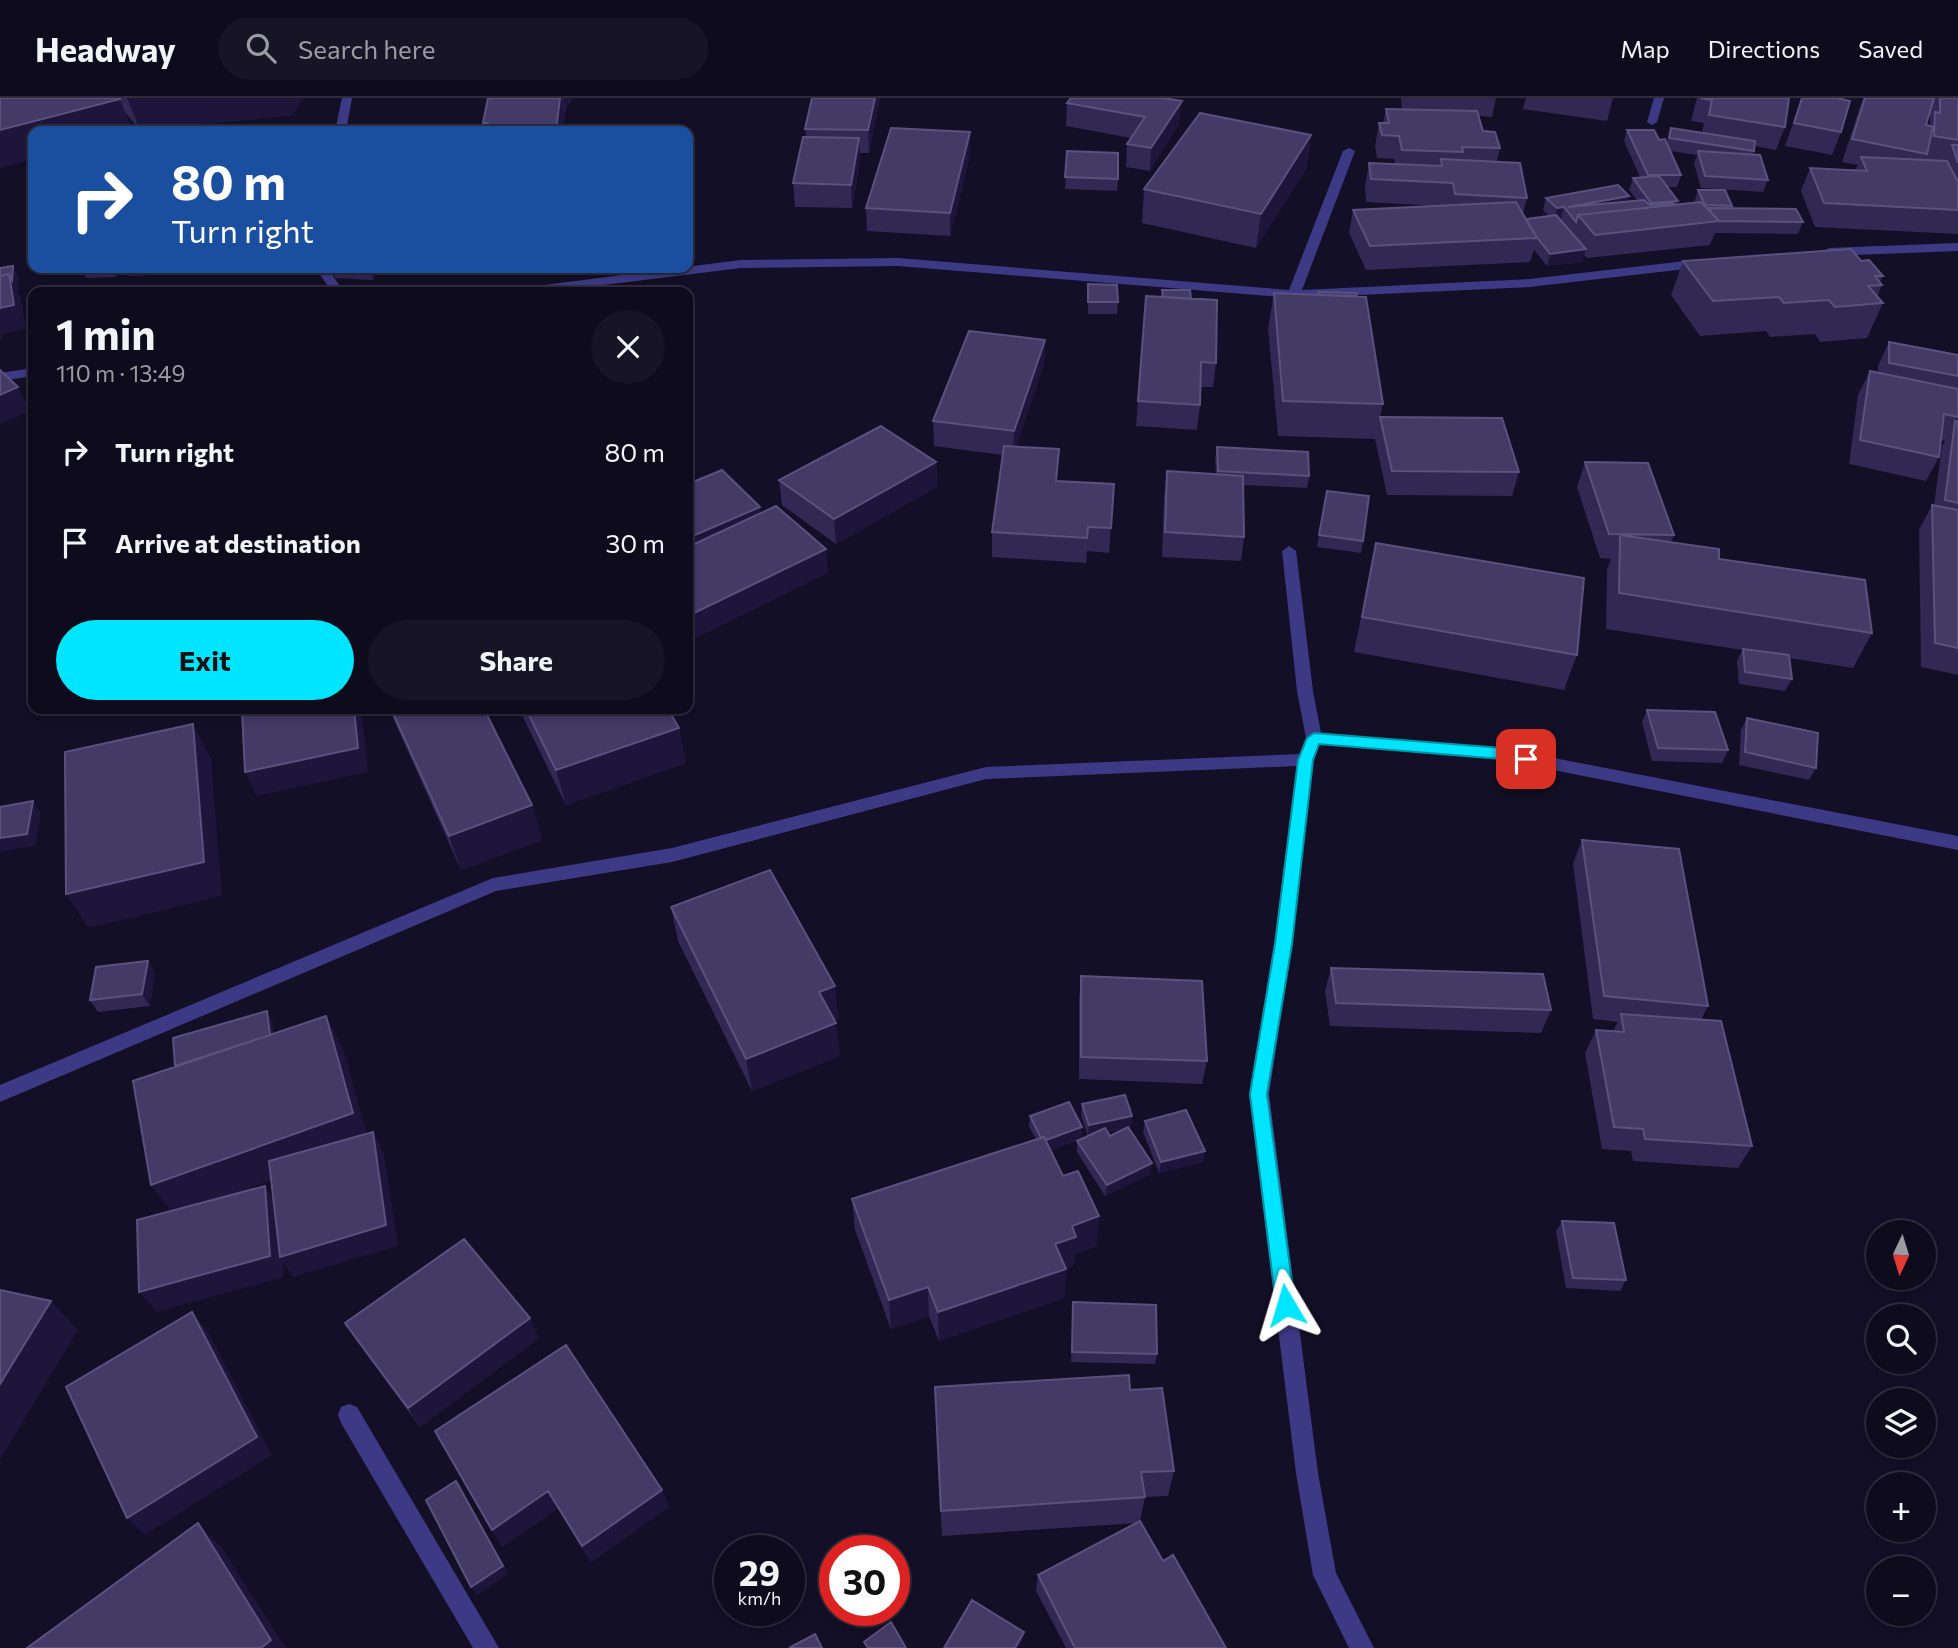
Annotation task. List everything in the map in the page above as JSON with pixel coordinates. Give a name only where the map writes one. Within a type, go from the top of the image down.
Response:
[{"type":"street","points":[[341,126],[347,98]]},
{"type":"street","points":[[1653,122],[1659,98]]},
{"type":"street","points":[[1294,294],[1349,151]]},
{"type":"street","points":[[1812,253],[1958,247]]},
{"type":"street","points":[[693,270],[741,264],[898,262],[1294,294],[1529,283],[1719,261]]},
{"type":"street","points":[[559,287],[670,273]]},
{"type":"street","points":[[0,377],[28,373]]},
{"type":"street","points":[[1289,551],[1305,691],[1314,738],[1306,760],[1283,944],[1259,1094],[1307,1473],[1325,1575],[1362,1648]]},
{"type":"street","points":[[1314,738],[1502,754],[1958,843]]},
{"type":"street","points":[[0,1094],[493,885],[672,855],[986,773],[1306,760]]},
{"type":"street","points":[[349,1415],[487,1648]]},
{"type":"building","points":[[0,98],[119,98],[120,99],[0,130]]},
{"type":"building","points":[[488,98],[560,98],[557,126],[487,126],[488,123],[483,123]]},
{"type":"building","points":[[812,98],[875,98],[868,130],[805,129]]},
{"type":"building","points":[[1071,98],[1163,98],[1182,101],[1151,148],[1127,144],[1145,117],[1067,103]]},
{"type":"building","points":[[1700,98],[1789,98],[1785,127],[1709,115],[1712,100]]},
{"type":"building","points":[[1802,98],[1837,98],[1850,101],[1841,132],[1794,123]]},
{"type":"building","points":[[1865,98],[1934,98],[1926,125],[1933,127],[1927,154],[1852,139]]},
{"type":"building","points":[[1940,98],[1958,98],[1958,140],[1934,136],[1935,112],[1940,113]]},
{"type":"building","points":[[1386,109],[1477,111],[1483,131],[1495,132],[1500,148],[1462,147],[1463,152],[1402,150],[1399,136],[1382,135],[1379,123],[1389,123]]},
{"type":"building","points":[[1200,113],[1311,135],[1261,214],[1144,189]]},
{"type":"building","points":[[891,128],[970,132],[950,213],[866,208]]},
{"type":"building","points":[[1671,128],[1755,141],[1754,151],[1669,138]]},
{"type":"building","points":[[1627,130],[1654,130],[1659,140],[1665,139],[1681,175],[1648,175]]},
{"type":"building","points":[[803,137],[859,138],[851,185],[793,183]]},
{"type":"building","points":[[1952,145],[1958,145],[1958,163]]},
{"type":"building","points":[[1067,151],[1118,153],[1118,179],[1065,177]]},
{"type":"building","points":[[1698,151],[1760,155],[1768,180],[1705,176]]},
{"type":"building","points":[[1861,157],[1947,161],[1958,182],[1958,210],[1824,203],[1810,168],[1867,171]]},
{"type":"building","points":[[1441,159],[1520,163],[1527,198],[1455,194],[1453,183],[1371,179],[1369,163],[1442,166]]},
{"type":"building","points":[[1659,176],[1678,201],[1651,203],[1633,178]]},
{"type":"building","points":[[1618,185],[1629,196],[1568,207],[1644,200],[1650,205],[1674,205],[1578,215],[1576,222],[1564,207],[1557,208],[1546,198]]},
{"type":"building","points":[[1698,190],[1725,190],[1732,206],[1705,205]]},
{"type":"building","points":[[1516,202],[1537,238],[1370,246],[1353,210]]},
{"type":"building","points":[[1701,202],[1719,221],[1595,235],[1578,215]]},
{"type":"building","points":[[1709,208],[1796,209],[1803,222],[1719,221]]},
{"type":"building","points":[[1556,215],[1586,249],[1550,254],[1526,219]]},
{"type":"building","points":[[1851,249],[1861,261],[1869,260],[1883,276],[1875,276],[1882,285],[1868,286],[1883,303],[1835,307],[1829,300],[1784,303],[1779,297],[1713,301],[1683,261]]},
{"type":"building","points":[[13,266],[12,280],[9,274],[0,276],[0,268]]},
{"type":"building","points":[[9,274],[14,305],[0,308],[0,276]]},
{"type":"building","points":[[1088,284],[1117,285],[1118,302],[1088,302]]},
{"type":"building","points":[[1162,290],[1190,290],[1191,299],[1163,297]]},
{"type":"building","points":[[1318,292],[1356,293],[1357,296],[1318,295]]},
{"type":"building","points":[[1274,293],[1366,297],[1383,404],[1283,401]]},
{"type":"building","points":[[1146,296],[1217,300],[1216,363],[1201,362],[1200,405],[1138,401]]},
{"type":"building","points":[[969,331],[1045,340],[1014,431],[933,421]]},
{"type":"building","points":[[1889,342],[1958,355],[1958,376],[1889,363]]},
{"type":"building","points":[[0,370],[18,387],[0,395]]},
{"type":"building","points":[[1870,371],[1958,389],[1958,417],[1944,414],[1939,457],[1860,440]]},
{"type":"building","points":[[1380,417],[1502,418],[1519,472],[1392,471]]},
{"type":"building","points":[[1955,421],[1958,422],[1958,503],[1945,500]]},
{"type":"building","points":[[881,426],[936,462],[834,519],[779,480]]},
{"type":"building","points":[[1004,446],[1059,449],[1056,481],[1114,484],[1111,528],[1088,527],[1087,538],[992,532]]},
{"type":"building","points":[[1217,447],[1308,452],[1309,476],[1218,471]]},
{"type":"building","points":[[1585,462],[1648,463],[1674,535],[1609,534]]},
{"type":"building","points":[[722,470],[760,507],[693,536],[693,482]]},
{"type":"building","points":[[1167,471],[1243,476],[1244,537],[1165,532]]},
{"type":"building","points":[[1327,491],[1369,496],[1363,541],[1319,535]]},
{"type":"building","points":[[1932,505],[1958,510],[1958,648],[1935,643]]},
{"type":"building","points":[[776,506],[826,549],[693,614],[693,545]]},
{"type":"building","points":[[1620,535],[1719,549],[1719,559],[1865,580],[1872,633],[1619,593]]},
{"type":"building","points":[[1376,543],[1584,578],[1577,655],[1362,617]]},
{"type":"building","points":[[1743,649],[1789,655],[1792,679],[1745,672]]},
{"type":"building","points":[[1647,710],[1715,712],[1728,750],[1658,748]]},
{"type":"building","points":[[242,714],[355,714],[358,748],[245,772]]},
{"type":"building","points":[[393,714],[486,714],[532,805],[449,836]]},
{"type":"building","points":[[528,714],[671,714],[679,728],[556,770]]},
{"type":"building","points":[[1747,718],[1818,733],[1816,768],[1745,752]]},
{"type":"building","points":[[193,724],[204,862],[66,894],[65,752]]},
{"type":"building","points":[[33,801],[27,834],[0,838],[0,807]]},
{"type":"building","points":[[1582,840],[1679,849],[1708,1006],[1604,996]]},
{"type":"building","points":[[770,870],[835,986],[819,992],[836,1023],[746,1059],[671,907]]},
{"type":"building","points":[[148,961],[142,994],[90,1000],[96,967]]},
{"type":"building","points":[[1331,968],[1543,974],[1551,1010],[1336,1003]]},
{"type":"building","points":[[1081,976],[1202,981],[1207,1061],[1081,1057]]},
{"type":"building","points":[[267,1011],[270,1035],[175,1066],[173,1038]]},
{"type":"building","points":[[1621,1014],[1721,1021],[1752,1146],[1645,1139],[1643,1129],[1614,1127],[1596,1030],[1624,1032]]},
{"type":"building","points":[[326,1016],[353,1113],[151,1185],[133,1081]]},
{"type":"building","points":[[1125,1095],[1132,1116],[1089,1125],[1082,1104]]},
{"type":"building","points":[[1069,1102],[1082,1127],[1046,1140],[1041,1138],[1030,1116]]},
{"type":"building","points":[[1186,1110],[1205,1151],[1161,1162],[1145,1121]]},
{"type":"building","points":[[1128,1127],[1152,1163],[1107,1185],[1077,1141],[1105,1128],[1110,1136]]},
{"type":"building","points":[[373,1132],[386,1225],[280,1257],[269,1161]]},
{"type":"building","points":[[1044,1137],[1063,1176],[1078,1171],[1099,1216],[1072,1226],[1076,1237],[1055,1244],[1066,1269],[938,1312],[928,1287],[889,1300],[852,1199]]},
{"type":"building","points":[[265,1186],[270,1256],[139,1292],[137,1220]]},
{"type":"building","points":[[1562,1221],[1614,1223],[1626,1280],[1573,1278]]},
{"type":"building","points":[[464,1239],[530,1318],[408,1408],[345,1323]]},
{"type":"building","points":[[0,1290],[51,1301],[0,1384]]},
{"type":"building","points":[[1073,1302],[1156,1305],[1157,1354],[1072,1352]]},
{"type":"building","points":[[192,1312],[257,1437],[127,1518],[66,1387]]},
{"type":"building","points":[[566,1345],[662,1490],[582,1546],[548,1491],[492,1530],[435,1431]]},
{"type":"building","points":[[1129,1375],[1130,1390],[1162,1388],[1174,1471],[1141,1472],[1145,1497],[941,1511],[935,1387]]},
{"type":"building","points":[[456,1481],[503,1566],[471,1587],[426,1500]]},
{"type":"building","points":[[1140,1521],[1163,1561],[1173,1555],[1226,1648],[1075,1648],[1038,1575]]},
{"type":"building","points":[[198,1523],[271,1640],[261,1648],[27,1648]]},
{"type":"building","points":[[972,1600],[1024,1632],[1015,1648],[944,1648]]},
{"type":"building","points":[[886,1626],[893,1626],[906,1648],[868,1648],[864,1642]]},
{"type":"building","points":[[815,1634],[822,1648],[789,1648]]},
{"type":"route","points":[[1286,1305],[1259,1094],[1283,944],[1306,760],[1314,738],[1502,754],[1526,759]]}]
